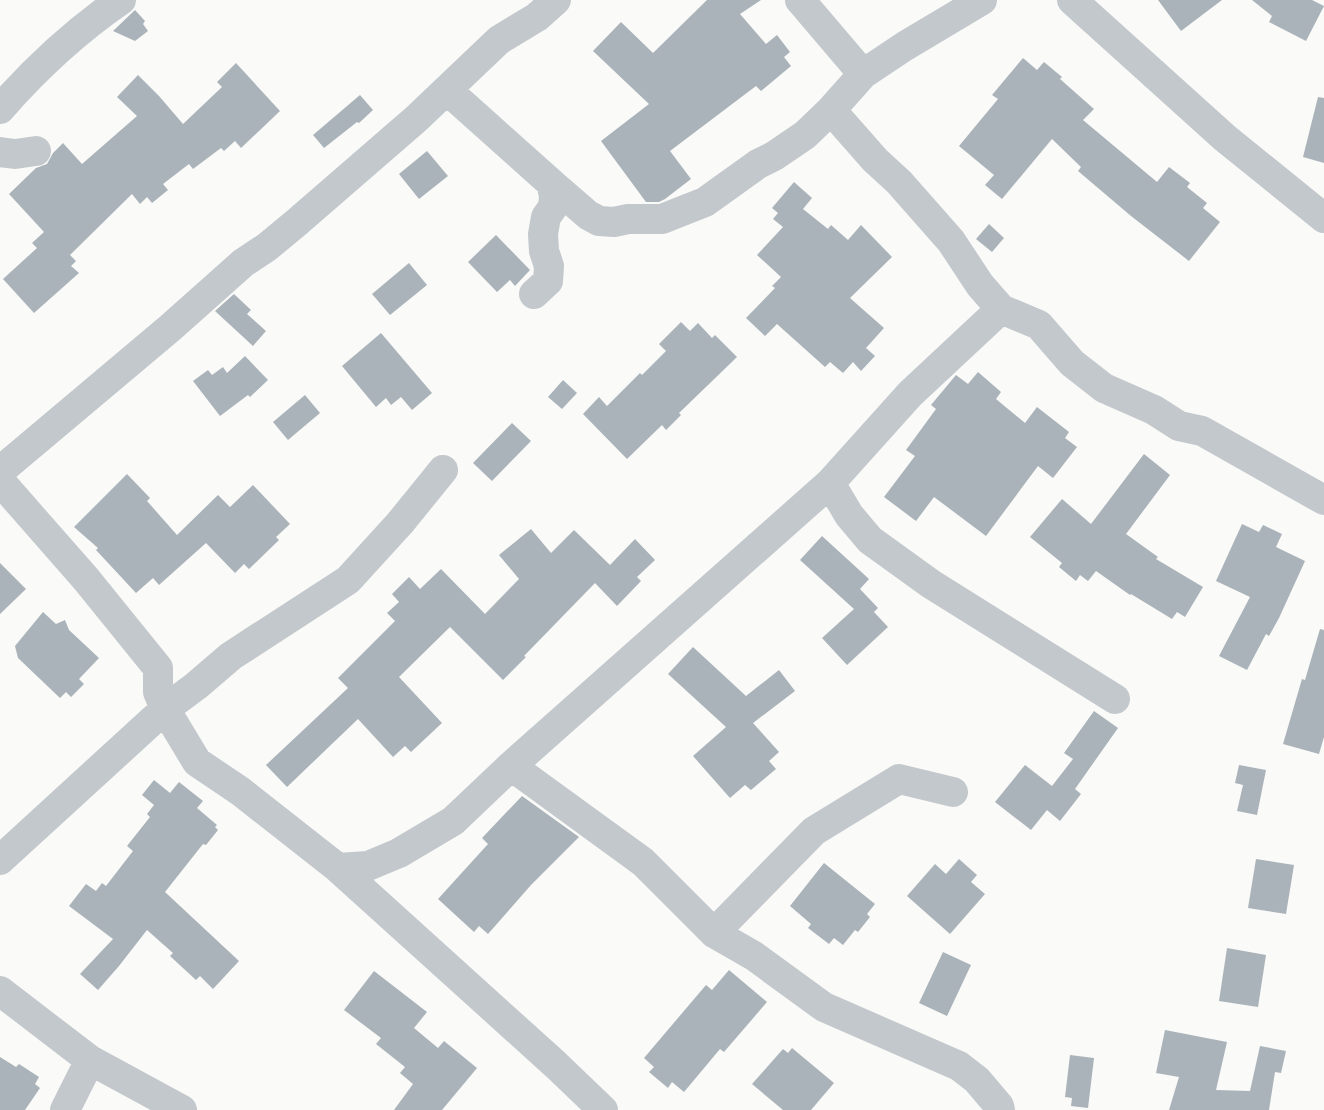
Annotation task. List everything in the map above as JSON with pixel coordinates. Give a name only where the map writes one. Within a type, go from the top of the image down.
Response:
[{"type":"street","points":[[0,109],[25,80],[94,19],[121,0]]},
{"type":"street","points":[[556,0],[537,17],[498,40],[447,90],[296,224],[243,263],[171,328],[1,470],[158,668],[158,692],[197,762],[240,791],[338,868],[603,1110]]},
{"type":"street","points":[[801,0],[863,74]]},
{"type":"street","points":[[447,90],[588,215],[599,221],[614,222],[628,219],[662,219],[705,202],[758,164],[805,135],[863,74],[982,0]]},
{"type":"street","points":[[1072,0],[1225,138],[1324,218]]},
{"type":"street","points":[[831,110],[944,233],[980,285],[1001,309],[1039,325],[1072,363],[1104,388],[1154,410],[1179,426],[1202,431],[1324,500]]},
{"type":"street","points":[[0,152],[15,154],[36,151]]},
{"type":"street","points":[[534,294],[548,281],[549,266],[544,251],[543,234],[546,217],[553,207],[554,196],[551,183]]},
{"type":"street","points":[[338,868],[368,866],[399,853],[453,821],[511,766],[830,483],[910,394],[1001,309]]},
{"type":"street","points":[[0,860],[165,708],[196,686],[231,656],[348,580],[400,523],[443,470]]},
{"type":"street","points":[[830,483],[849,515],[870,540],[931,584],[1115,699]]},
{"type":"street","points":[[511,766],[643,862],[714,933],[754,956],[824,1007],[959,1066],[977,1080],[1000,1110]]},
{"type":"street","points":[[714,933],[814,831],[899,779],[953,792]]},
{"type":"street","points":[[0,991],[90,1060],[182,1110]]},
{"type":"street","points":[[65,1110],[90,1060]]},
{"type":"building","points":[[707,0],[761,0],[740,14],[766,44],[777,35],[790,52],[784,57],[791,66],[761,91],[756,86],[670,151],[691,179],[665,199],[659,202],[646,202],[601,141],[649,104],[593,51],[621,22],[653,53]]},
{"type":"building","points":[[1158,0],[1222,0],[1181,31]]},
{"type":"building","points":[[1252,0],[1312,0],[1324,6],[1306,41],[1269,22],[1272,16]]},
{"type":"building","points":[[135,10],[145,21],[143,24],[148,31],[135,41],[113,31]]},
{"type":"building","points":[[1023,58],[1037,70],[1044,62],[1062,77],[1060,79],[1094,109],[1083,120],[1157,182],[1169,167],[1190,183],[1187,187],[1207,203],[1203,208],[1220,222],[1189,261],[1078,171],[1081,167],[1052,139],[1002,199],[985,185],[994,175],[959,146],[998,99],[992,95]]},
{"type":"building","points":[[236,63],[280,111],[241,148],[235,141],[224,151],[221,148],[193,169],[189,164],[163,184],[168,190],[152,203],[147,197],[140,204],[132,194],[70,255],[76,261],[71,266],[79,273],[34,313],[3,279],[37,248],[32,243],[44,232],[9,194],[36,168],[47,164],[53,153],[63,143],[82,164],[137,116],[117,97],[138,75],[183,124],[222,87],[217,82]]},
{"type":"building","points":[[360,95],[373,110],[324,148],[313,135]]},
{"type":"building","points":[[1318,97],[1324,98],[1324,163],[1303,157]]},
{"type":"building","points":[[427,151],[448,176],[419,199],[399,174]]},
{"type":"building","points":[[794,182],[812,198],[803,209],[828,229],[831,225],[848,240],[861,225],[892,257],[850,298],[884,328],[866,348],[875,356],[861,371],[853,362],[843,373],[830,362],[825,367],[777,324],[765,336],[746,318],[775,288],[772,286],[781,277],[757,255],[783,227],[773,219],[778,213],[772,208]]},
{"type":"building","points":[[989,224],[1004,238],[992,252],[976,239]]},
{"type":"building","points":[[496,235],[530,270],[515,286],[510,280],[497,292],[468,262]]},
{"type":"building","points":[[409,263],[427,285],[390,315],[372,294]]},
{"type":"building","points":[[234,294],[251,310],[247,314],[266,331],[253,346],[215,311]]},
{"type":"building","points":[[681,322],[690,331],[698,323],[712,338],[715,335],[737,357],[679,413],[681,415],[666,430],[662,425],[627,459],[583,414],[599,397],[607,406],[640,373],[642,375],[666,351],[659,344]]},
{"type":"building","points":[[381,333],[432,393],[412,410],[401,397],[391,405],[386,398],[376,407],[342,366]]},
{"type":"building","points":[[245,356],[268,380],[250,397],[248,395],[220,416],[193,381],[208,370],[212,375],[223,367],[227,373]]},
{"type":"building","points":[[978,372],[1001,392],[996,399],[1025,423],[1037,407],[1069,432],[1065,438],[1077,447],[1053,478],[1038,466],[986,536],[934,497],[916,521],[884,497],[915,456],[906,450],[936,409],[931,405],[956,375],[968,384]]},
{"type":"building","points":[[563,380],[577,393],[562,409],[548,397]]},
{"type":"building","points":[[305,395],[320,413],[288,440],[273,422]]},
{"type":"building","points":[[512,423],[531,441],[492,481],[473,463]]},
{"type":"building","points":[[1144,454],[1170,475],[1126,534],[1158,557],[1156,559],[1203,587],[1185,617],[1177,612],[1172,619],[1130,595],[1096,571],[1088,581],[1080,575],[1076,581],[1059,567],[1062,563],[1030,537],[1062,499],[1091,524]]},
{"type":"building","points":[[127,474],[150,498],[147,501],[177,535],[218,495],[230,507],[253,485],[290,524],[276,537],[279,540],[249,569],[244,564],[235,573],[206,543],[159,585],[153,578],[136,593],[96,550],[98,548],[74,527]]},
{"type":"building","points":[[1242,524],[1259,532],[1263,525],[1282,534],[1276,547],[1305,561],[1279,618],[1269,636],[1266,634],[1247,670],[1219,656],[1250,597],[1216,581]]},
{"type":"building","points":[[531,529],[551,553],[574,530],[610,565],[635,539],[655,560],[637,577],[641,581],[617,606],[595,583],[503,680],[450,627],[399,677],[442,723],[411,752],[405,746],[393,757],[358,719],[287,787],[266,765],[348,688],[338,678],[395,621],[387,613],[399,602],[392,594],[409,577],[420,589],[441,569],[485,614],[519,579],[499,555]]},
{"type":"building","points":[[822,536],[869,579],[860,589],[878,608],[874,612],[888,627],[847,665],[822,638],[854,609],[800,560]]},
{"type":"building","points":[[0,563],[26,589],[0,614]]},
{"type":"building","points":[[43,612],[56,624],[65,620],[69,630],[99,658],[79,679],[84,684],[71,697],[66,692],[60,698],[18,658],[15,646]]},
{"type":"building","points":[[1320,629],[1324,630],[1324,737],[1319,754],[1283,744],[1302,679],[1305,680]]},
{"type":"building","points":[[693,647],[746,696],[779,670],[795,691],[753,723],[779,752],[769,761],[776,769],[751,790],[745,785],[730,798],[693,756],[726,727],[668,674]]},
{"type":"building","points":[[1094,711],[1118,728],[1075,789],[1081,794],[1060,821],[1047,810],[1031,830],[995,802],[1025,765],[1052,786],[1073,759],[1064,753]]},
{"type":"building","points":[[1239,765],[1266,770],[1257,815],[1237,811],[1243,785],[1235,783]]},
{"type":"building","points":[[154,780],[170,793],[179,782],[203,801],[197,808],[217,825],[215,827],[218,830],[206,845],[203,844],[165,892],[239,961],[213,989],[200,976],[196,980],[170,956],[173,953],[147,930],[98,990],[80,974],[113,939],[69,906],[86,884],[96,891],[102,883],[106,886],[133,851],[127,846],[150,817],[147,814],[154,805],[142,795]]},
{"type":"building","points":[[522,796],[579,837],[531,885],[488,934],[479,926],[474,932],[438,899],[488,844],[482,838]]},
{"type":"building","points":[[959,859],[977,875],[971,882],[985,894],[950,934],[907,896],[935,864],[946,874]]},
{"type":"building","points":[[1256,859],[1294,865],[1286,914],[1248,908]]},
{"type":"building","points":[[824,863],[875,904],[867,914],[870,917],[843,945],[834,938],[829,944],[808,928],[811,924],[790,906]]},
{"type":"building","points":[[1227,948],[1266,955],[1258,1007],[1219,1001]]},
{"type":"building","points":[[943,952],[971,965],[947,1016],[919,1003]]},
{"type":"building","points":[[729,970],[767,1002],[724,1052],[720,1049],[684,1092],[672,1082],[668,1088],[649,1072],[654,1067],[644,1058],[706,985],[712,990]]},
{"type":"building","points":[[374,971],[427,1012],[414,1028],[438,1048],[444,1041],[477,1068],[442,1110],[394,1110],[413,1084],[400,1073],[405,1067],[376,1044],[381,1038],[344,1010]]},
{"type":"building","points":[[1165,1030],[1227,1042],[1216,1090],[1250,1091],[1260,1046],[1286,1051],[1281,1073],[1275,1072],[1269,1110],[1169,1110],[1179,1077],[1156,1073]]},
{"type":"building","points":[[792,1048],[834,1083],[811,1110],[783,1110],[752,1084],[783,1049],[788,1053]]},
{"type":"building","points":[[1070,1055],[1094,1058],[1088,1108],[1071,1106],[1072,1098],[1065,1097]]},
{"type":"building","points":[[0,1057],[16,1067],[19,1064],[39,1077],[35,1084],[40,1088],[25,1110],[0,1110]]}]
